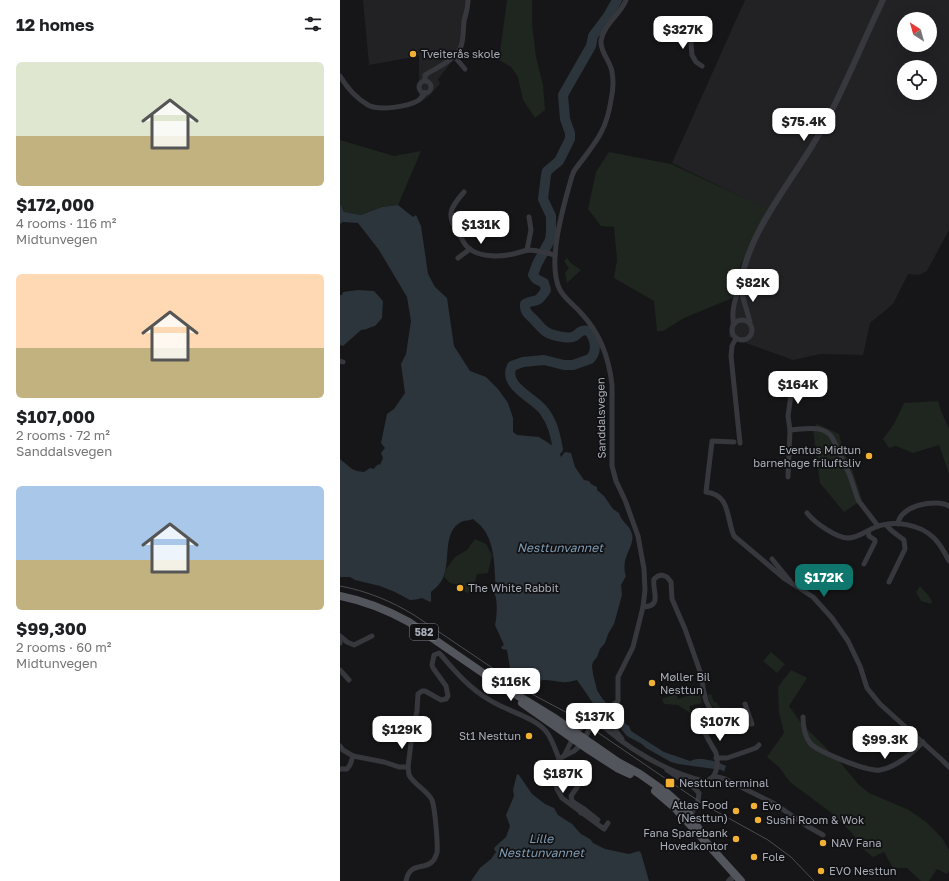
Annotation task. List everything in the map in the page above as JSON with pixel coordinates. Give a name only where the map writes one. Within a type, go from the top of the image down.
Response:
[{"type":"main road","name":"582","points":[[340,596],[369,603],[395,614],[421,630],[499,684],[537,715],[574,735],[617,768],[633,776],[662,796],[689,819],[703,835],[704,839],[735,879]]},
{"type":"main road","name":"582","points":[[583,742],[640,774],[679,803],[689,819]]},
{"type":"street","points":[[425,93],[420,90],[419,86],[422,81],[425,80],[425,75],[454,56],[460,49],[468,8],[468,0]]},
{"type":"street","name":"Sanddalsvegen","points":[[583,742],[589,730],[598,721],[602,714],[618,701],[618,677],[633,647],[643,607],[645,590],[644,569],[641,549],[634,523],[616,481],[612,466],[613,407],[609,364],[602,344],[592,327],[580,311],[561,292],[557,278],[555,256],[561,213],[572,176],[574,171],[596,142],[607,121],[611,104],[613,81],[612,71],[602,49],[601,41],[605,30],[621,10],[626,0]]},
{"type":"street","points":[[740,287],[752,329],[750,336],[743,340],[736,338],[732,331],[734,324],[734,305],[740,287],[745,263],[767,216],[823,128],[883,0]]},
{"type":"street","points":[[689,22],[692,55],[696,62],[702,66]]},
{"type":"street","points":[[454,56],[465,69]]},
{"type":"street","points":[[340,76],[351,92],[368,105],[387,108],[411,104],[420,99],[432,86],[425,80]]},
{"type":"street","points":[[464,192],[455,204],[450,216],[451,223],[454,228],[470,249],[480,253],[499,256],[527,250],[543,252],[555,256]]},
{"type":"street","points":[[527,250],[531,230],[529,217]]},
{"type":"street","points":[[458,258],[470,249]]},
{"type":"street","points":[[734,324],[742,319],[750,322]]},
{"type":"street","points":[[736,338],[732,346],[731,356],[738,419],[737,442],[712,441],[706,492],[713,492],[727,507],[730,528],[734,536],[793,585],[812,597],[832,618],[842,631],[854,653],[867,688],[872,696],[949,767]]},
{"type":"street","points":[[788,477],[790,430],[788,416],[793,380]]},
{"type":"street","points":[[790,430],[812,428],[820,429],[830,434],[850,476],[858,500],[878,526]]},
{"type":"street","points":[[898,524],[900,518],[905,512],[914,507],[941,503],[949,506]]},
{"type":"street","points":[[807,513],[814,521],[843,537],[852,537],[878,526],[886,525],[898,524],[918,528],[930,534],[934,538],[949,561]]},
{"type":"street","points":[[886,525],[905,542],[905,549],[889,582]]},
{"type":"street","points":[[864,564],[875,542],[874,538],[870,536],[868,531]]},
{"type":"street","points":[[772,559],[793,585]]},
{"type":"street","points":[[643,607],[650,607],[656,600],[653,585],[654,579],[662,575],[667,577],[671,582],[672,599],[685,629],[702,678],[706,701],[710,709],[716,715],[729,716],[738,712],[743,715],[750,724],[752,724],[745,704]]},
{"type":"street","points":[[340,636],[347,642],[354,645],[372,636]]},
{"type":"street","points":[[406,881],[411,871],[416,867],[429,864],[433,861],[437,853],[434,805],[430,797],[411,778],[408,767],[413,727],[418,711],[418,694],[425,691],[441,700],[446,699],[448,696],[446,686],[433,668],[432,665],[434,655],[439,653],[460,676],[486,699],[533,721],[540,726],[548,734],[562,758]]},
{"type":"street","points":[[340,670],[350,680]]},
{"type":"street","points":[[602,714],[624,741]]},
{"type":"street","name":"Sanddalsvegen","points":[[574,735],[597,715],[602,714]]},
{"type":"street","points":[[803,717],[804,731],[811,744],[823,752],[870,770],[881,770],[900,762],[923,742]]},
{"type":"street","points":[[598,721],[609,732],[635,750],[660,764],[697,790],[699,797],[689,819]]},
{"type":"street","points":[[660,764],[704,781],[710,780],[715,774],[717,759],[716,752],[704,730]]},
{"type":"street","points":[[574,735],[556,770],[559,794],[566,802],[598,820]]},
{"type":"street","points":[[562,758],[574,751],[583,742]]},
{"type":"street","points":[[340,746],[354,756],[369,758],[399,767],[408,767]]},
{"type":"street","points":[[717,759],[722,757],[727,758],[749,751],[756,748],[756,746]]},
{"type":"street","points":[[340,769],[347,769],[354,756]]},
{"type":"street","points":[[715,774],[775,804],[823,835]]},
{"type":"street","points":[[582,780],[571,796],[572,801],[604,829],[608,824]]},
{"type":"street","points":[[679,803],[694,807]]},
{"type":"shaded area","name":"Tveiterås skole","points":[[363,0],[466,0],[468,15],[461,50],[438,79],[440,84],[428,97],[419,103],[419,56],[369,65]]},
{"type":"shaded area","points":[[507,0],[532,0],[532,24],[536,57],[543,85],[545,110],[535,118],[523,100],[518,77],[511,67],[499,60]]},
{"type":"shaded area","points":[[745,0],[949,0],[949,230],[927,271],[919,275],[908,274],[893,304],[870,323],[863,355],[820,354],[793,360],[729,337],[731,311],[752,237],[766,209],[672,163]]},
{"type":"shaded area","points":[[340,140],[394,156],[421,151],[398,205],[382,207],[361,215],[344,212],[340,203]]},
{"type":"shaded area","points":[[609,152],[671,164],[772,211],[740,265],[740,281],[735,297],[684,318],[663,331],[657,331],[654,301],[614,278],[617,260],[614,227],[601,226],[588,209],[596,172]]},
{"type":"shaded area","points":[[567,258],[581,270],[567,283],[565,273],[569,268],[564,261]]},
{"type":"shaded area","points":[[938,401],[949,429],[949,474],[939,445],[913,453],[896,446],[889,448],[883,439],[894,424],[904,403]]},
{"type":"shaded area","points":[[817,424],[839,434],[843,452],[850,463],[862,500],[844,512],[820,483],[813,429]]},
{"type":"shaded area","points":[[475,539],[486,544],[492,555],[488,573],[477,574],[475,582],[477,589],[467,593],[460,585],[450,583],[444,577],[446,569],[455,557],[467,550]]},
{"type":"shaded area","points":[[920,586],[930,597],[932,602],[931,604],[921,601],[916,592]]},
{"type":"shaded area","points":[[771,652],[785,664],[777,673],[763,661]]},
{"type":"shaded area","points":[[791,670],[807,678],[789,706],[801,723],[839,761],[859,785],[869,793],[909,810],[926,822],[942,838],[949,850],[949,871],[947,874],[937,869],[929,881],[921,881],[907,868],[893,868],[884,852],[873,857],[862,848],[852,833],[833,814],[790,782],[779,767],[767,757],[784,733],[779,712],[778,687]]},
{"type":"shaded area","points":[[700,692],[702,703],[689,706],[690,713],[678,705],[664,704],[662,699],[676,694],[678,699]]},
{"type":"shaded area","points":[[711,694],[714,702],[724,709],[723,713],[714,708],[711,704],[707,695]]},
{"type":"water","name":"Nesttunvannet","points":[[340,203],[344,212],[361,215],[382,207],[398,205],[413,217],[416,215],[421,226],[428,274],[435,287],[447,298],[454,346],[470,371],[486,377],[498,389],[508,403],[513,418],[513,432],[517,435],[539,437],[558,449],[561,457],[565,452],[571,453],[575,467],[584,480],[589,481],[597,487],[597,490],[604,496],[613,509],[619,513],[631,531],[632,543],[625,562],[626,576],[621,585],[622,595],[614,624],[592,666],[597,690],[605,704],[601,708],[593,703],[577,680],[566,682],[546,680],[536,682],[530,680],[522,682],[519,677],[515,678],[511,674],[507,650],[502,649],[501,647],[504,645],[495,625],[497,603],[494,593],[496,590],[492,547],[485,532],[473,519],[461,522],[455,526],[449,539],[446,569],[442,580],[431,592],[430,602],[422,598],[410,600],[380,586],[355,580],[350,577],[340,577],[340,459],[352,469],[357,471],[364,472],[370,468],[374,469],[379,464],[380,465],[383,458],[381,453],[385,448],[381,443],[387,414],[394,409],[405,393],[401,364],[406,354],[411,321],[407,297],[379,250],[358,223],[343,222],[340,224]]},
{"type":"water","points":[[358,290],[374,291],[383,301],[382,318],[375,326],[361,330],[343,346],[340,345],[340,295],[342,295],[343,292]]},
{"type":"water","points":[[614,713],[619,720],[629,726],[631,731],[664,752],[690,761],[703,759],[718,762],[726,766],[724,772],[722,770],[671,762],[627,736],[611,717]]},
{"type":"water","name":"Lille Nesttunvannet","points":[[517,774],[532,794],[545,804],[554,808],[558,815],[572,824],[581,834],[590,839],[593,843],[605,849],[629,854],[639,851],[641,853],[649,881],[471,881],[480,868],[491,859],[496,852],[494,849],[495,847],[506,837],[510,826],[506,815],[514,796],[513,790]]},
{"type":"waterway","points":[[558,449],[556,438],[547,415],[540,406],[515,386],[510,373],[512,366],[523,362],[544,360],[564,365],[573,365],[590,359],[595,349],[593,338],[587,330],[572,337],[547,333],[528,314],[525,310],[525,304],[537,300],[546,290],[544,283],[536,279],[533,275],[537,264],[550,240],[551,216],[543,199],[547,171],[559,161],[570,139],[570,133],[565,119],[563,95],[591,46],[593,36],[608,16],[617,0]]},
{"type":"waterway","points":[[594,696],[620,723]]},
{"type":"tram line","points":[[340,586],[378,597],[397,605],[414,615],[528,692],[575,717],[703,804],[768,840],[791,857],[814,881]]},
{"type":"place","name":"Tveiterås skole","points":[[413,54]]},
{"type":"place","name":"Eventus Midtun barnehage friluftsliv","points":[[869,456]]},
{"type":"place","name":"The White Rabbit","points":[[460,588]]},
{"type":"place","name":"Møller Bil Nesttun","points":[[652,683]]},
{"type":"place","name":"St1 Nesttun","points":[[529,736]]},
{"type":"place","name":"Nesttun terminal","points":[[670,783]]},
{"type":"place","name":"Evo","points":[[754,806]]},
{"type":"place","name":"Atlas Food (Nesttun)","points":[[736,811]]},
{"type":"place","name":"Sushi Room & Wok","points":[[758,820]]},
{"type":"place","name":"Fana Sparebank Hovedkontor","points":[[736,839]]},
{"type":"place","name":"NAV Fana","points":[[823,843]]},
{"type":"place","name":"Fole","points":[[754,857]]},
{"type":"place","name":"EVO Nesttun","points":[[821,871]]}]
